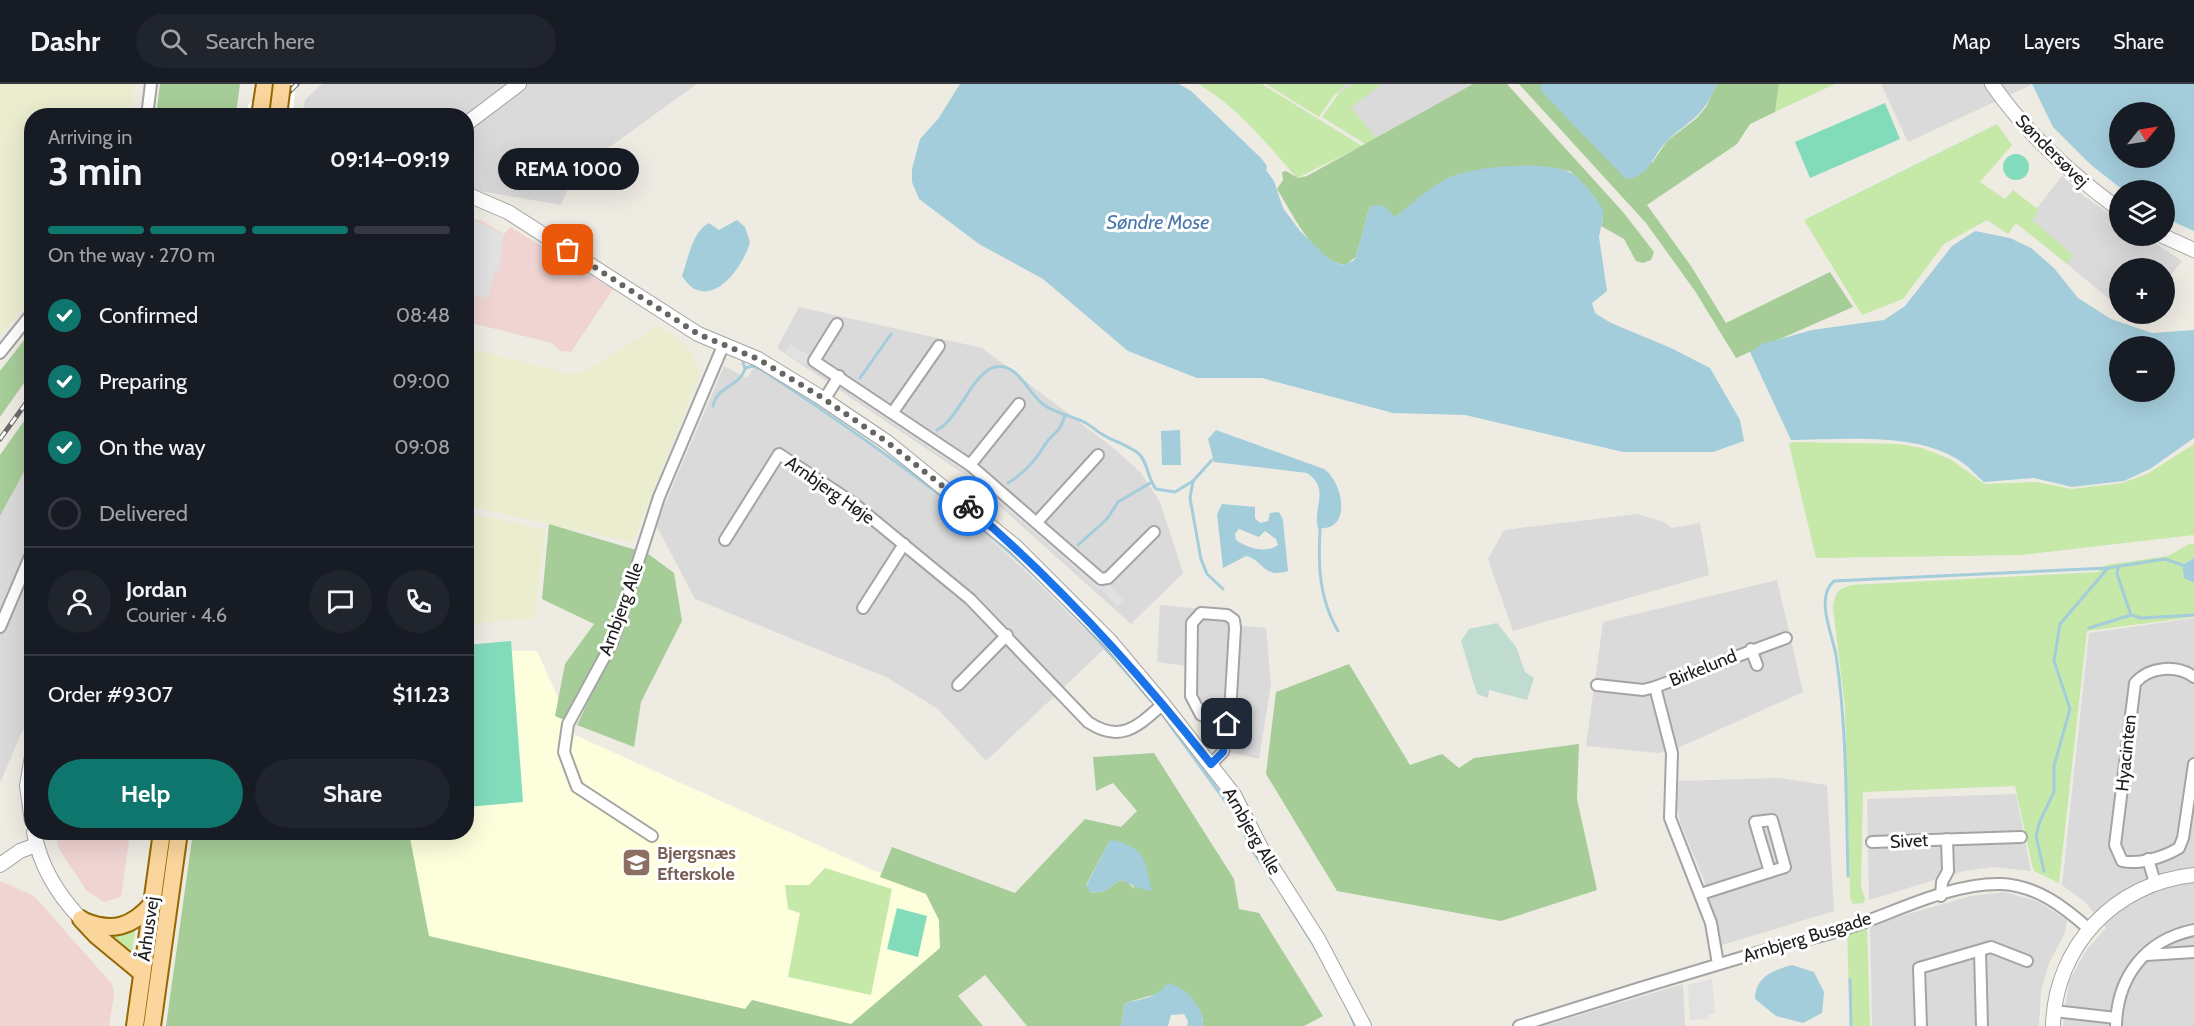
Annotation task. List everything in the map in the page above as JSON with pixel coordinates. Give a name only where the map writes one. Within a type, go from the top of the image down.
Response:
[{"type":"main road","points":[[279,108],[282,84]]},
{"type":"main road","points":[[261,108],[265,87]]},
{"type":"main road","name":"Århusvej","points":[[135,1026],[161,840]]},
{"type":"main road","name":"Århusvej","points":[[152,1026],[178,840]]},
{"type":"main road","points":[[81,919],[104,928],[117,928],[138,918],[152,904]]},
{"type":"main road","points":[[81,919],[104,942],[142,973]]},
{"type":"street","points":[[148,108],[151,84]]},
{"type":"street","points":[[474,118],[519,84]]},
{"type":"street","name":"Søndersøvej","points":[[1992,84],[2005,103],[2077,177],[2109,202]]},
{"type":"street","name":"Arnbjerg Alle","points":[[474,197],[508,212],[698,334],[758,359],[824,400],[887,442],[1015,546],[1102,633],[1163,704],[1234,795],[1264,854],[1318,939],[1364,1026]]},
{"type":"street","points":[[2175,241],[2194,250]]},
{"type":"street","points":[[0,353],[24,323]]},
{"type":"street","points":[[837,324],[814,361],[970,465],[1101,579],[1108,578],[1154,532]]},
{"type":"street","name":"Arnbjerg Alle","points":[[652,836],[577,786],[564,752],[568,724],[612,643],[659,497],[723,346]]},
{"type":"street","points":[[893,412],[939,346]]},
{"type":"street","points":[[824,400],[839,376]]},
{"type":"street","points":[[970,465],[1019,404]]},
{"type":"street","name":"Arnbjerg Høje","points":[[725,540],[779,454],[852,501],[970,599],[1088,722],[1101,731],[1113,733],[1133,728],[1163,704]]},
{"type":"street","points":[[1037,522],[1098,455]]},
{"type":"street","points":[[863,608],[904,544]]},
{"type":"street","points":[[0,627],[24,571]]},
{"type":"street","points":[[1211,764],[1223,752],[1231,703],[1234,620],[1227,615],[1201,613],[1191,623],[1191,696],[1201,715],[1227,724]]},
{"type":"street","points":[[958,685],[1007,635]]},
{"type":"street","name":"Birkelund","points":[[1598,685],[1643,690],[1655,687],[1751,649],[1786,638]]},
{"type":"street","name":"Birkelund","points":[[1751,649],[1757,665]]},
{"type":"street","name":"Hyacinten","points":[[2194,677],[2183,670],[2151,671],[2135,683],[2115,845],[2122,861],[2130,863],[2179,849],[2183,838],[2194,764]]},
{"type":"street","name":"Birkelund","points":[[1655,687],[1672,753],[1670,818],[1711,923],[1718,964]]},
{"type":"street","points":[[1701,894],[1770,872],[1785,867],[1772,820],[1755,822],[1770,872]]},
{"type":"street","name":"Sivet","points":[[1872,842],[2020,837]]},
{"type":"street","name":"Sivet","points":[[1941,896],[1942,882],[1948,871],[1947,839]]},
{"type":"street","points":[[0,865],[34,840]]},
{"type":"street","points":[[35,840],[53,883],[81,919]]},
{"type":"street","points":[[2148,859],[2155,883]]},
{"type":"street","points":[[2053,1026],[2054,1011],[2068,959],[2089,929],[2114,905],[2155,883],[2194,875]]},
{"type":"street","name":"Arnbjerg Busgade","points":[[1519,1026],[1718,964],[1843,929],[1976,886],[2000,884],[2016,886],[2061,904],[2089,929]]},
{"type":"street","points":[[2054,1011],[2116,1022],[2122,984],[2129,970],[2145,955],[2179,933],[2194,930]]},
{"type":"street","points":[[1922,1026],[1919,969],[1991,947],[2027,961]]},
{"type":"street","points":[[1980,951],[1982,1026]]},
{"type":"street","points":[[2145,955],[2194,951]]},
{"type":"shaded area","points":[[0,84],[135,84],[131,108],[24,108],[24,305],[0,336]]},
{"type":"shaded area","points":[[322,84],[697,84],[575,172],[561,205],[474,190],[474,108],[304,108],[305,100]]},
{"type":"shaded area","points":[[1329,84],[1473,84],[1376,138]]},
{"type":"shaded area","points":[[1881,84],[2031,84],[2031,85],[1908,142]]},
{"type":"shaded area","points":[[2062,176],[2085,197],[2109,213],[2109,246],[2159,246],[2182,261],[2175,270],[2175,258],[2109,258],[2109,299],[2022,227]]},
{"type":"shaded area","points":[[474,219],[504,234],[510,227],[613,289],[571,352],[560,351],[552,343],[474,324]]},
{"type":"shaded area","points":[[474,221],[504,235],[499,271],[495,270],[488,298],[474,295]]},
{"type":"shaded area","points":[[799,307],[982,348],[1116,450],[1141,473],[1160,502],[1183,573],[1131,624],[964,474],[777,348]]},
{"type":"shaded area","points":[[656,327],[669,332],[689,349],[700,373],[633,542],[474,508],[474,350],[572,374],[586,371]]},
{"type":"shaded area","points":[[790,344],[810,356],[804,365],[785,352]]},
{"type":"shaded area","points":[[724,366],[747,378],[754,367],[895,461],[983,532],[1044,588],[1104,649],[986,761],[938,709],[888,678],[695,599],[656,525]]},
{"type":"shaded area","points":[[852,391],[966,468],[1103,587],[1100,590],[963,471],[850,395]]},
{"type":"shaded area","points":[[24,472],[24,729],[0,783],[0,516]]},
{"type":"shaded area","points":[[1637,514],[1664,522],[1672,528],[1700,523],[1709,575],[1513,631],[1488,559],[1504,530]]},
{"type":"shaded area","points":[[474,515],[545,530],[534,618],[474,623]]},
{"type":"shaded area","points":[[1777,580],[1803,692],[1680,747],[1659,753],[1586,746],[1603,622]]},
{"type":"shaded area","points":[[1108,584],[1124,600],[1117,606],[1102,590]]},
{"type":"shaded area","points":[[1160,605],[1234,612],[1242,626],[1266,628],[1271,684],[1259,759],[1219,750],[1222,728],[1205,725],[1193,715],[1186,701],[1186,666],[1157,662]]},
{"type":"shaded area","points":[[2194,618],[2194,1026],[2063,1026],[2069,981],[2085,952],[2106,928],[2085,902],[2062,885],[2089,633]]},
{"type":"shaded area","points":[[1497,623],[1516,647],[1525,672],[1534,678],[1527,700],[1489,690],[1488,698],[1477,694],[1461,641],[1469,629]]},
{"type":"shaded area","name":"Bjergsnæs Efterskole","points":[[474,650],[537,651],[575,735],[926,894],[939,920],[940,948],[851,1024],[752,1000],[745,1009],[428,936],[410,840],[474,840]]},
{"type":"shaded area","points":[[1779,778],[1827,785],[1834,911],[1722,945],[1704,880],[1680,822],[1677,807],[1678,781]]},
{"type":"shaded area","points":[[2016,794],[2031,871],[1994,867],[1964,871],[1869,900],[1867,799]]},
{"type":"shaded area","points":[[57,840],[129,840],[121,897],[104,902],[87,891],[59,849]]},
{"type":"shaded area","points":[[0,881],[34,896],[112,984],[114,995],[109,1026],[0,1026]]},
{"type":"shaded area","points":[[2004,892],[2037,901],[2067,920],[2065,933],[2049,963],[2041,991],[2039,1026],[1872,1026],[1870,925],[1971,896]]},
{"type":"shaded area","points":[[1712,979],[1715,1014],[1708,1015],[1708,1019],[1690,1020],[1688,985]]},
{"type":"shaded area","points":[[1683,984],[1685,1026],[1543,1026]]},
{"type":"green space","points":[[160,84],[240,84],[237,108],[157,108]]},
{"type":"green space","points":[[1198,84],[1262,84],[1362,146],[1297,178],[1239,115],[1213,93]]},
{"type":"green space","points":[[1266,84],[1347,84],[1335,94],[1319,117]]},
{"type":"green space","points":[[1353,84],[1382,84],[1351,107],[1376,138],[1365,144],[1322,117],[1339,93]]},
{"type":"green space","points":[[1473,84],[1507,84],[1623,212],[1654,252],[1651,260],[1643,263],[1636,261],[1624,239],[1601,226],[1603,219],[1596,199],[1570,171],[1533,166],[1495,168],[1450,177],[1395,217],[1370,206],[1356,257],[1345,265],[1323,255],[1297,223],[1277,189],[1283,180],[1282,172],[1286,171],[1298,178],[1307,176]]},
{"type":"green space","points":[[1519,84],[1541,84],[1541,91],[1652,163],[1667,141],[1697,118],[1706,107],[1717,84],[1779,84],[1775,112],[1750,124],[1737,144],[1647,205],[1691,266],[1726,323],[1830,272],[1853,307],[1736,358],[1695,291],[1646,223]]},
{"type":"green space","points":[[1779,84],[1835,84],[1775,112]]},
{"type":"green space","points":[[1885,103],[1900,139],[1810,178],[1795,142]]},
{"type":"green space","points":[[1997,124],[2012,145],[1980,182],[2005,199],[2013,190],[2039,210],[2032,220],[2073,255],[2067,264],[2016,223],[2008,234],[1987,220],[1944,244],[1903,299],[1862,315],[1804,220]]},
{"type":"green space","points":[[2016,154],[2025,158],[2029,167],[2025,176],[2016,180],[2007,176],[2003,167],[2007,158]]},
{"type":"green space","points":[[24,340],[24,383],[0,417],[0,371]]},
{"type":"green space","points":[[24,421],[24,472],[0,516],[0,455]]},
{"type":"green space","points":[[1794,442],[1899,444],[1922,448],[1950,459],[1985,484],[2037,482],[2072,489],[2122,483],[2147,474],[2194,444],[2194,535],[2022,555],[1816,558],[1789,444]]},
{"type":"green space","points":[[549,524],[636,550],[607,640],[564,720],[555,716],[565,664],[594,624],[542,599]]},
{"type":"green space","points":[[2189,544],[2194,544],[2194,558],[2182,565],[2184,578],[2194,583],[2194,617],[2087,631],[2059,883],[2034,871],[2015,786],[1863,792],[1861,887],[1865,898],[1864,903],[1853,904],[1850,897],[1845,707],[1833,608],[1838,592],[1852,585],[2098,572],[2106,565],[2168,556]]},
{"type":"green space","points":[[647,553],[674,573],[682,621],[641,702],[634,747],[577,725],[615,644]]},
{"type":"green space","points":[[511,641],[523,802],[474,806],[474,644]]},
{"type":"green space","points":[[1349,664],[1410,765],[1442,754],[1459,768],[1474,758],[1579,744],[1577,799],[1597,890],[1501,921],[1337,891],[1266,774],[1276,692]]},
{"type":"green space","points":[[1154,753],[1234,879],[1239,909],[1259,913],[1323,1016],[1304,1026],[1203,1026],[1203,1018],[1160,993],[1125,1003],[1121,1026],[1027,1026],[985,975],[958,996],[983,1026],[166,1026],[192,840],[410,840],[429,936],[745,1009],[752,1000],[851,1024],[940,948],[939,920],[926,894],[880,877],[892,847],[1015,893],[1085,819],[1121,827],[1137,811],[1113,783],[1096,791],[1093,757]],"holes":[[[1109,842],[1135,889],[1127,882],[1120,880],[1105,891],[1092,893],[1086,885]]]},
{"type":"green space","points":[[825,868],[892,889],[871,995],[788,977],[800,913],[788,909],[785,885],[809,885]]},
{"type":"green space","points":[[897,908],[927,916],[918,957],[887,949]]},
{"type":"green space","points":[[136,925],[131,959],[105,933]]},
{"type":"green space","points":[[1867,926],[1870,1026],[1850,1026],[1847,932]]},
{"type":"water","name":"Søndre Mose","points":[[960,84],[1179,84],[1191,91],[1262,159],[1274,181],[1283,208],[1300,231],[1329,259],[1342,265],[1353,261],[1356,257],[1370,206],[1383,205],[1395,217],[1441,182],[1473,170],[1507,166],[1541,166],[1567,171],[1583,183],[1604,212],[1599,237],[1607,291],[1592,303],[1595,313],[1611,323],[1671,348],[1710,368],[1740,420],[1744,441],[1713,452],[1623,452],[1465,415],[1393,413],[1262,378],[1197,378],[1128,351],[1043,279],[979,244],[919,199],[912,182],[912,169],[920,139],[938,119]]},
{"type":"water","points":[[1541,84],[1717,84],[1702,111],[1669,139],[1646,170],[1634,178],[1626,179],[1541,91]]},
{"type":"water","points":[[2032,84],[2194,84],[2194,231],[2175,222],[2175,180],[2110,180],[2091,165],[2053,127]]},
{"type":"water","points":[[737,220],[745,227],[750,242],[740,264],[723,284],[713,290],[702,291],[692,287],[682,276],[698,232],[709,223],[719,230]]},
{"type":"water","points":[[1975,231],[2010,238],[2031,248],[2054,268],[2078,298],[2109,318],[2109,324],[2126,324],[2152,333],[2194,330],[2194,438],[2150,469],[2124,481],[2072,487],[2034,478],[1984,482],[1963,463],[1945,453],[1903,442],[1880,439],[1791,440],[1750,352],[1762,344],[1812,330],[1884,320],[1905,306],[1952,246]]},
{"type":"water","points":[[1180,430],[1181,465],[1162,465],[1161,431]]},
{"type":"water","points":[[1216,430],[1324,469],[1331,476],[1340,495],[1340,515],[1336,522],[1329,527],[1318,528],[1318,486],[1307,473],[1214,462],[1208,439]]},
{"type":"water","points":[[1222,504],[1255,507],[1255,518],[1260,523],[1268,521],[1270,513],[1279,512],[1283,520],[1288,571],[1273,573],[1246,556],[1223,568],[1217,514]],"holes":[[[1239,529],[1259,537],[1265,531],[1276,539],[1278,545],[1268,549],[1251,547],[1236,540],[1235,534]]]},
{"type":"water","points":[[2194,558],[2194,583],[2184,578],[2182,565]]},
{"type":"water","points":[[1113,840],[1132,847],[1142,857],[1152,891],[1120,880],[1105,891],[1092,893],[1086,886],[1109,842]]},
{"type":"water","points":[[1792,965],[1814,972],[1824,992],[1822,1013],[1803,1023],[1776,1016],[1755,999],[1758,985],[1766,976]]},
{"type":"water","points":[[1168,983],[1175,985],[1193,999],[1203,1019],[1203,1026],[1187,1026],[1188,1021],[1184,1014],[1171,1015],[1168,1026],[1121,1026],[1125,1003],[1154,995]]},
{"type":"pier","points":[[270,84],[296,84],[293,108],[248,108],[248,105]]},
{"type":"waterway","points":[[860,378],[891,334]]},
{"type":"waterway","points":[[743,363],[745,368],[753,366],[760,369],[857,434],[950,503],[1029,570],[1100,643],[1151,701]]},
{"type":"waterway","points":[[937,430],[952,417],[973,386],[987,371],[995,367],[1003,367],[1016,374],[1048,408],[1077,419],[1138,453],[1144,460],[1156,489],[1175,492],[1193,481]]},
{"type":"waterway","points":[[713,406],[719,394],[738,380],[745,369]]},
{"type":"waterway","points":[[1008,483],[1033,462],[1058,430],[1065,415]]},
{"type":"waterway","points":[[1212,460],[1193,481],[1190,498],[1201,559],[1207,574],[1223,589]]},
{"type":"waterway","points":[[1078,545],[1107,519],[1118,502],[1152,482]]},
{"type":"waterway","points":[[1320,529],[1319,556],[1323,594],[1338,631]]},
{"type":"waterway","points":[[2044,871],[2036,836],[2040,821],[2054,792],[2054,766],[2070,709],[2054,661],[2060,624],[2108,568],[2165,559],[2182,565]]},
{"type":"waterway","points":[[2118,566],[2117,574],[2131,615]]},
{"type":"waterway","points":[[1848,876],[1842,710],[1836,655],[1826,616],[1828,588],[1834,581],[2108,568]]},
{"type":"waterway","points":[[2089,628],[2131,615],[2141,618],[2194,615]]},
{"type":"waterway","points":[[1162,714],[1234,813],[1254,853],[1275,884]]},
{"type":"waterway","points":[[1286,901],[1318,952]]},
{"type":"waterway","points":[[1850,979],[1851,1026]]},
{"type":"waterway","points":[[1349,1011],[1355,1026]]},
{"type":"railway","points":[[274,108],[297,84]]},
{"type":"railway","points":[[0,439],[24,406]]},
{"type":"way so far","points":[[568,250],[698,334],[758,359],[818,395],[887,442],[968,506]]},
{"type":"place","name":"REMA 1000","points":[[568,250]]},
{"type":"place","name":"Bjergsnæs Efterskole","points":[[636,863]]},
{"type":"route","points":[[968,506],[1015,546],[1110,641],[1211,764],[1223,752],[1227,724]]}]
